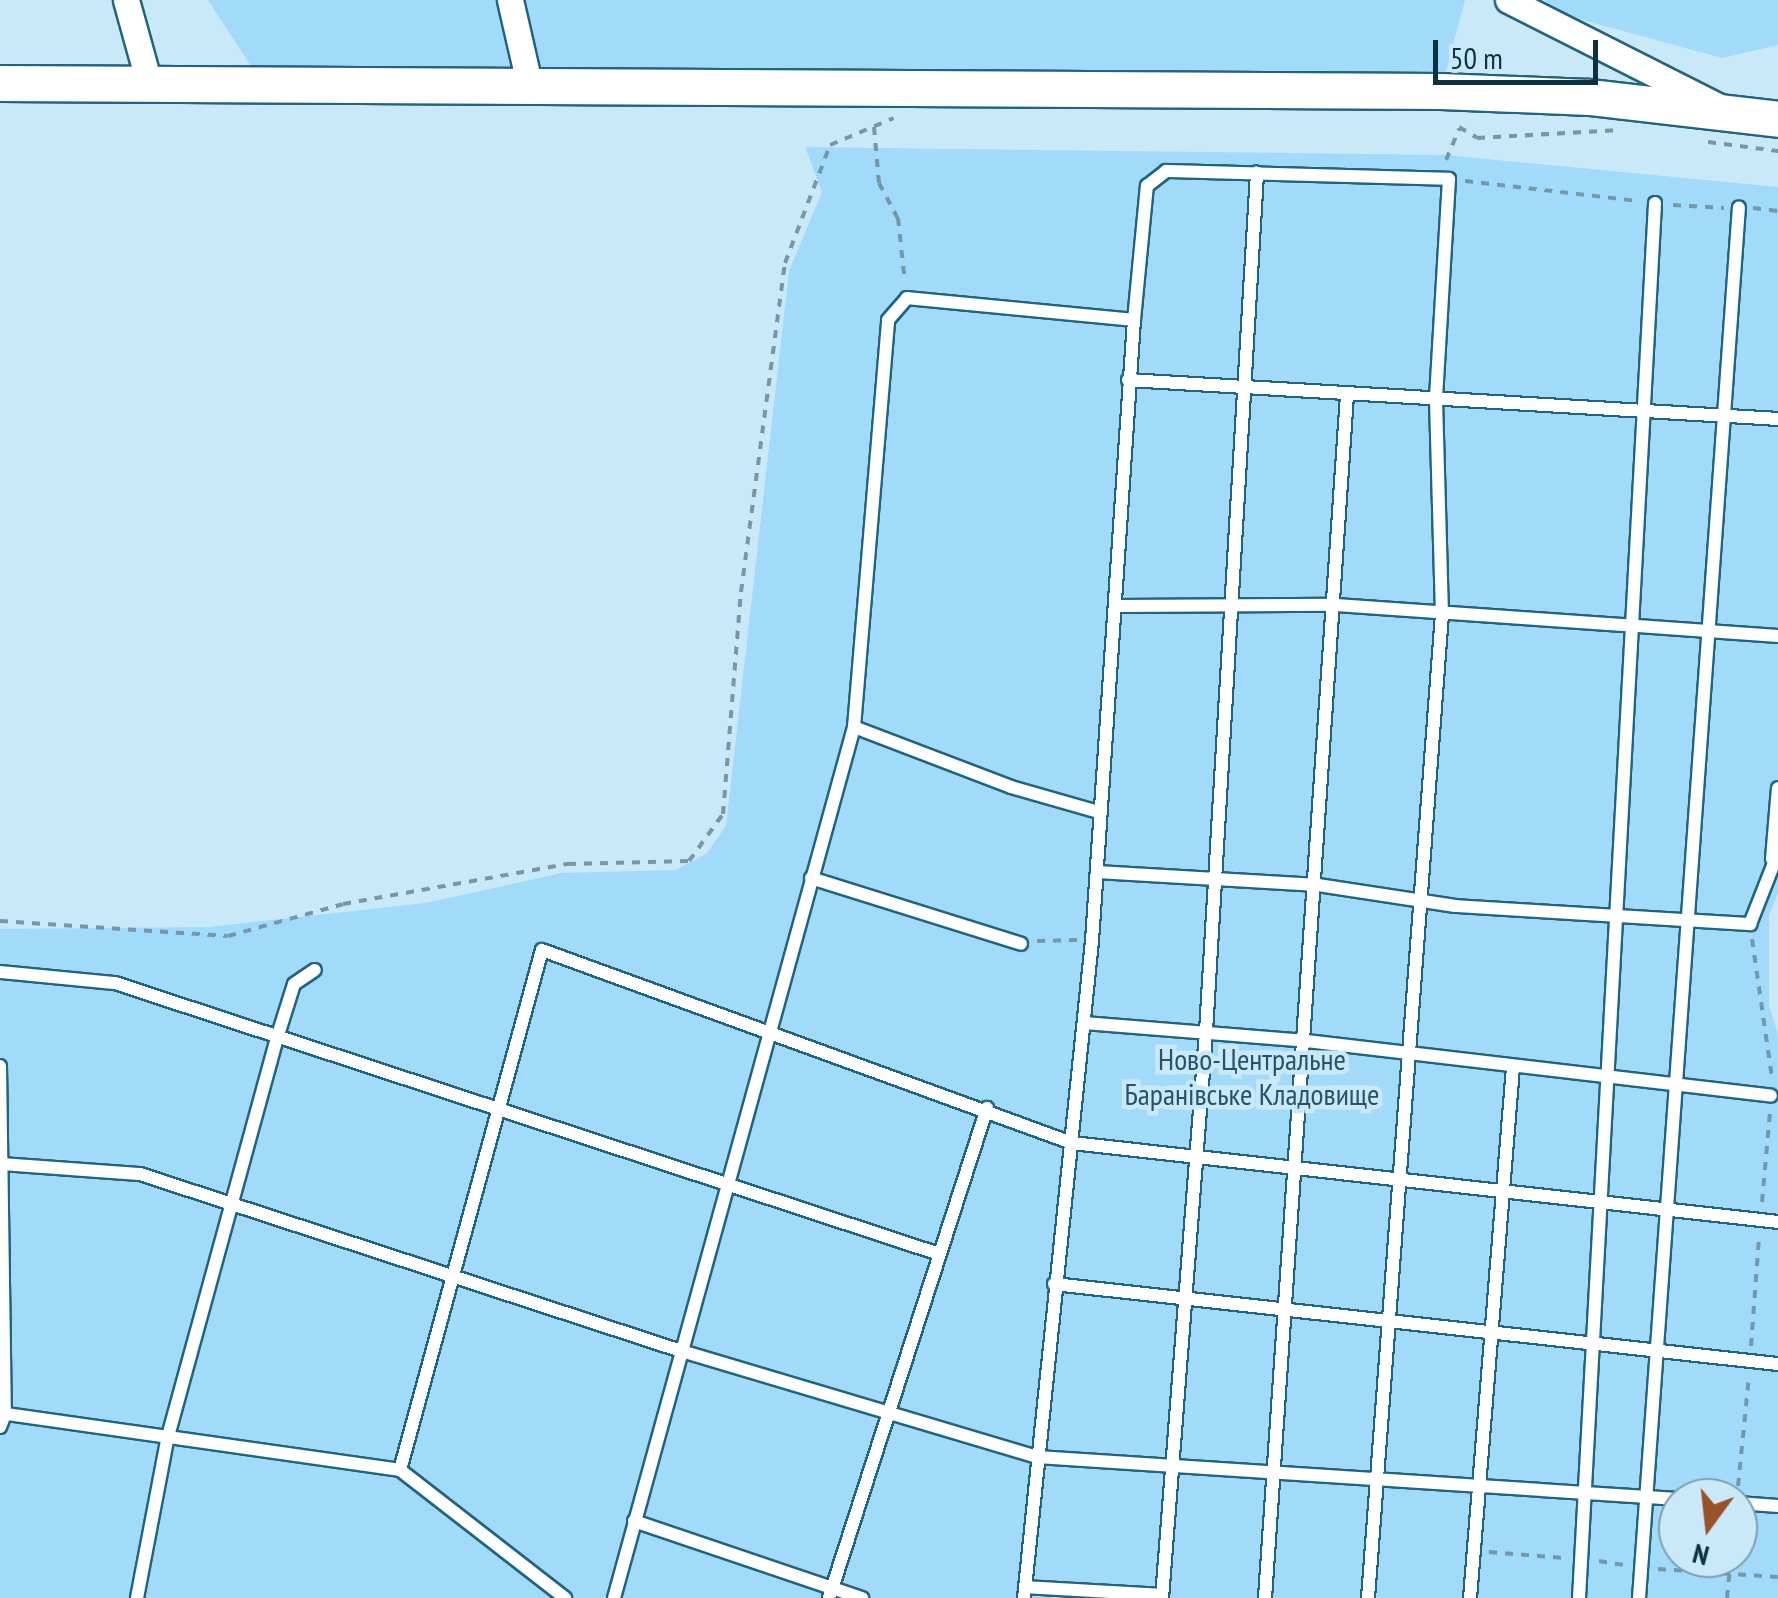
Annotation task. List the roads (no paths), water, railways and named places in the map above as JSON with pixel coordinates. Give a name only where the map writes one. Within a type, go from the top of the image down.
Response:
[{"type":"main road","points":[[0,83],[916,84],[1462,92],[1588,97],[1778,119]]},
{"type":"street","points":[[126,0],[149,83]]},
{"type":"street","points":[[510,0],[529,83]]},
{"type":"street","points":[[1508,0],[1734,114]]},
{"type":"lane","points":[[1257,174],[1206,1032],[1182,1300],[1162,1596],[1025,1593],[1092,941],[1098,812],[1117,606],[1128,380],[1147,186],[1166,170],[1449,179],[1436,400],[1442,614],[1368,1598]]},
{"type":"lane","points":[[1578,1598],[1656,203]]},
{"type":"lane","points":[[1639,1598],[1720,415],[1739,208]]},
{"type":"lane","points":[[614,1598],[678,1350],[854,727],[888,320],[907,298],[1134,320]]},
{"type":"lane","points":[[1128,380],[1778,419]]},
{"type":"lane","points":[[1265,1598],[1318,885],[1347,396]]},
{"type":"lane","points":[[1117,606],[1336,605],[1778,636]]},
{"type":"lane","points":[[854,727],[1011,787],[1098,812]]},
{"type":"lane","points":[[1770,872],[1778,788]]},
{"type":"lane","points":[[1097,872],[1318,885],[1422,896],[1454,906],[1750,924],[1778,853]]},
{"type":"lane","points":[[811,878],[1021,944]]},
{"type":"lane","points":[[400,1470],[542,950],[987,1108],[1072,1144],[1778,1222]]},
{"type":"lane","points":[[137,1598],[167,1440],[278,1035],[294,984],[315,970]]},
{"type":"lane","points":[[0,972],[115,982],[936,1254]]},
{"type":"lane","points":[[1084,1023],[1306,1041],[1771,1096]]},
{"type":"lane","points":[[0,1066],[2,1418],[400,1470],[565,1598]]},
{"type":"lane","points":[[1470,1598],[1506,1194],[1513,1067]]},
{"type":"lane","points":[[830,1593],[936,1254],[987,1108]]},
{"type":"lane","points":[[1,1164],[140,1174],[678,1350],[1038,1457],[1379,1475],[1658,1498]]},
{"type":"lane","points":[[1054,1284],[1182,1300],[1287,1306],[1389,1322],[1778,1364]]},
{"type":"lane","points":[[634,1521],[830,1593],[862,1598]]},
{"type":"park label","name":"Ново-Центральне Баранівське Кладовище","points":[[1252,1076]]}]
